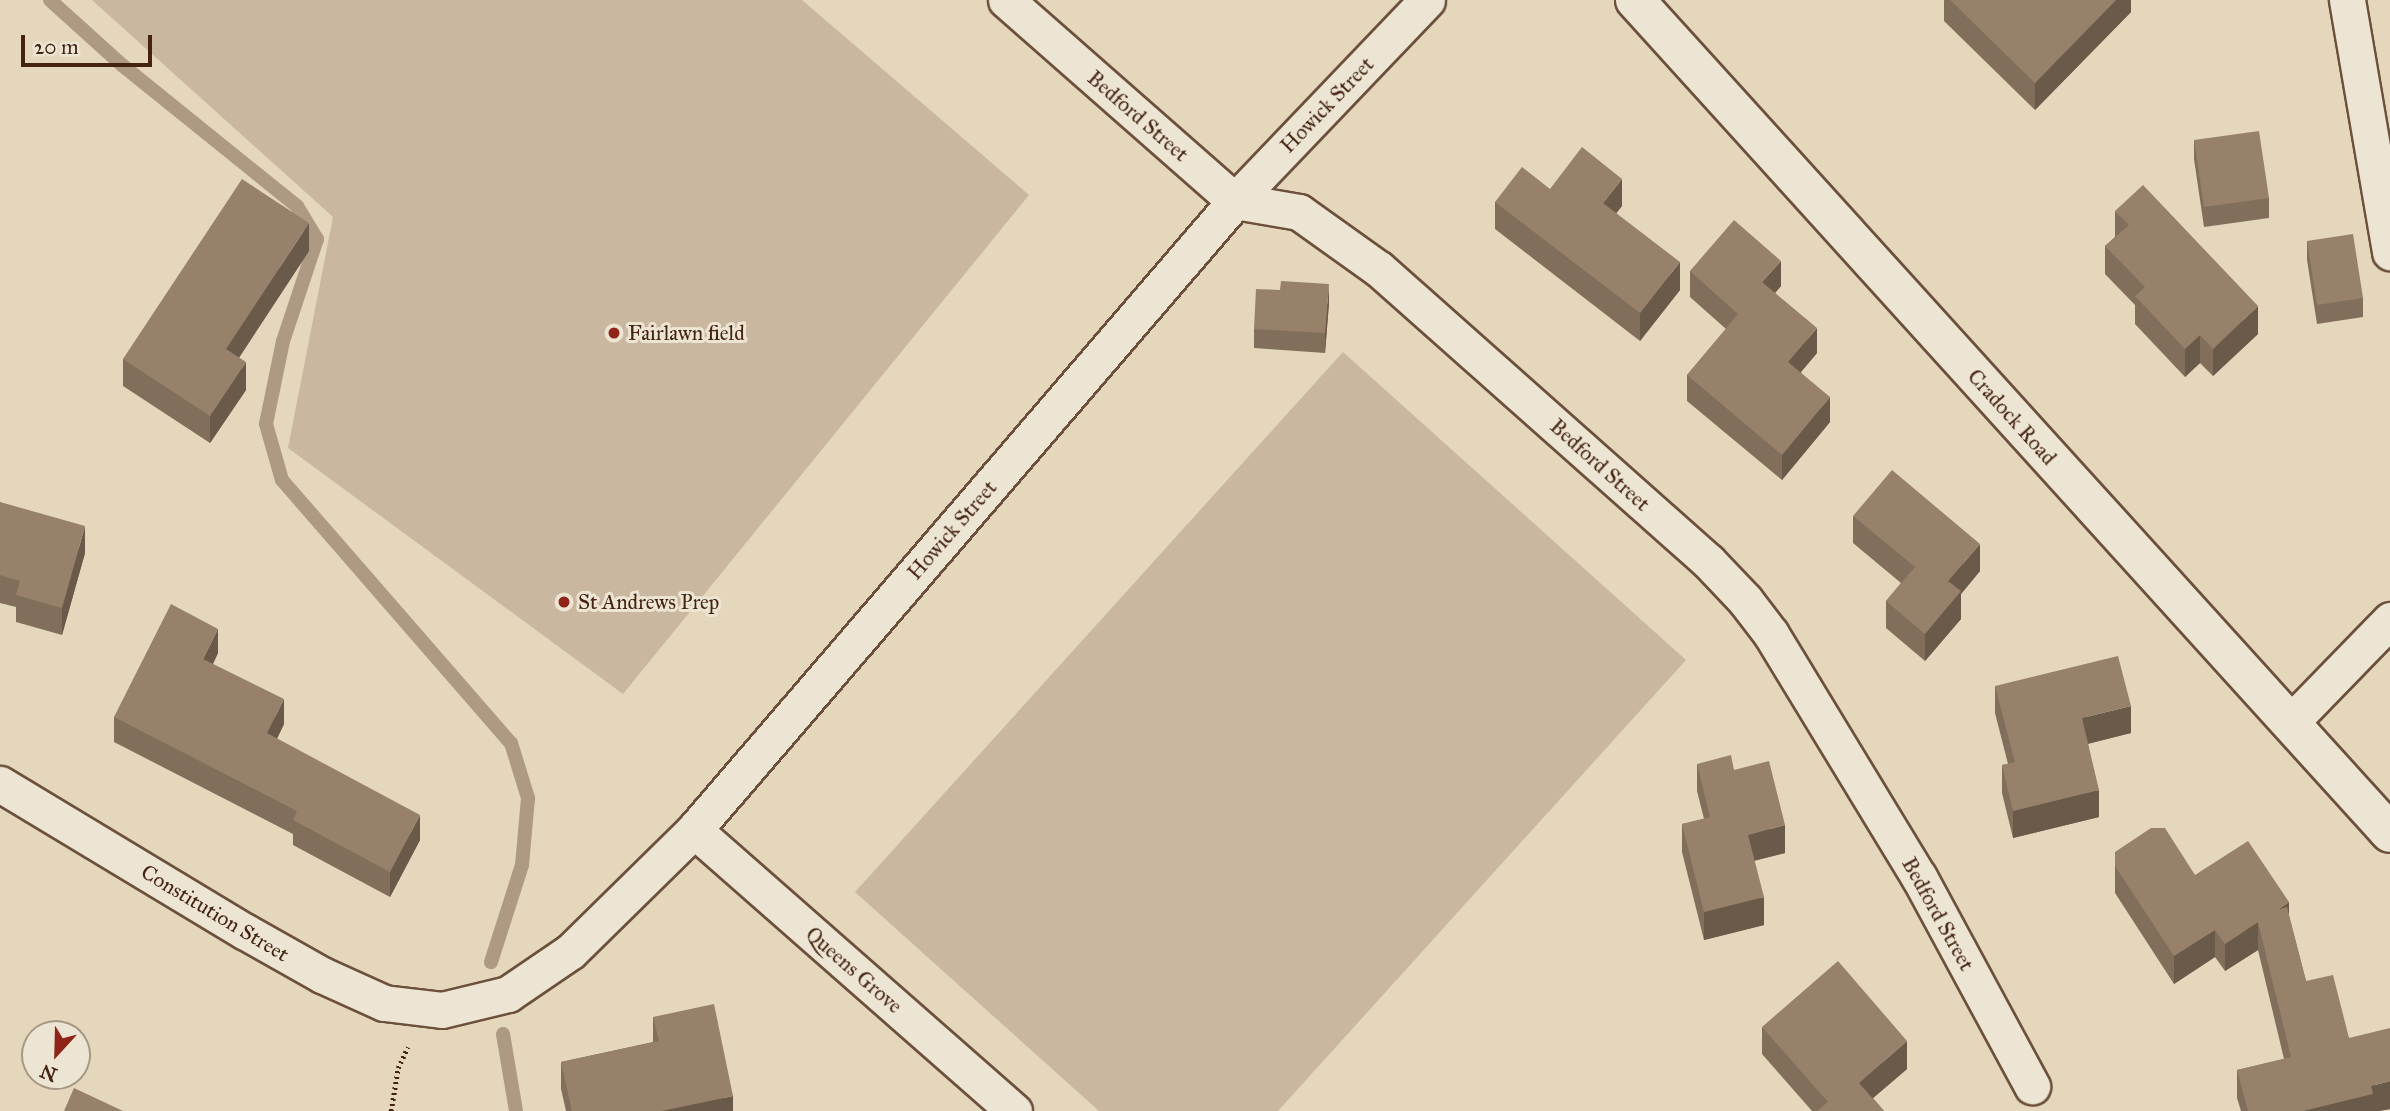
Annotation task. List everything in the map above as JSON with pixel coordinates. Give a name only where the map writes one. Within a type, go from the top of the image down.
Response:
[{"type":"main road","name":"Cradock Road","points":[[1635,0],[2390,833]]},
{"type":"street","name":"Bedford Street","points":[[1006,0],[1235,201],[1299,212],[1379,269],[1708,561],[1745,600],[1771,634],[1919,877],[2032,1086]]},
{"type":"street","name":"Howick Street","points":[[433,1010],[508,994],[571,951],[694,830],[1235,201],[1427,0]]},
{"type":"street","points":[[2347,0],[2390,252]]},
{"type":"street","points":[[2290,723],[2390,620]]},
{"type":"street","name":"Constitution Street","points":[[0,784],[322,975],[384,1003],[433,1010]]},
{"type":"street","name":"Queens Grove","points":[[694,830],[1014,1111]]},
{"type":"path","points":[[391,1111],[398,1068],[433,1010]]},
{"type":"shaded area","name":"Fairlawn field","points":[[92,0],[802,0],[1029,195],[623,694],[288,448],[333,217]]},
{"type":"shaded area","points":[[1343,352],[1686,660],[1278,1111],[1099,1111],[855,892]]},
{"type":"building","points":[[1950,0],[2116,0],[2035,83]]},
{"type":"building","points":[[2259,131],[2269,198],[2204,207],[2194,140]]},
{"type":"building","points":[[1582,147],[1622,179],[1603,203],[1680,262],[1640,313],[1495,202],[1522,167],[1550,189]]},
{"type":"building","points":[[242,179],[309,223],[226,349],[246,362],[210,416],[123,359]]},
{"type":"building","points":[[2143,185],[2258,306],[2213,349],[2200,335],[2185,349],[2135,296],[2145,287],[2105,246],[2129,225],[2115,211]]},
{"type":"building","points":[[1734,220],[1781,261],[1762,282],[1817,328],[1788,362],[1830,397],[1782,455],[1687,375],[1738,314],[1690,271]]},
{"type":"building","points":[[2353,234],[2363,298],[2317,305],[2307,241]]},
{"type":"building","points":[[1281,281],[1329,284],[1325,333],[1254,329],[1256,289],[1280,290]]},
{"type":"building","points":[[1892,470],[1980,544],[1948,581],[1961,591],[1925,634],[1886,601],[1915,567],[1853,516]]},
{"type":"building","points":[[0,502],[85,526],[62,608],[16,595],[20,581],[0,575]]},
{"type":"building","points":[[171,604],[218,629],[203,659],[284,699],[267,733],[420,815],[390,872],[293,820],[297,811],[114,717]]},
{"type":"building","points":[[2118,656],[2131,706],[2082,718],[2099,790],[2013,811],[2002,765],[2015,762],[1995,686]]},
{"type":"building","points":[[1731,755],[1734,770],[1769,761],[1785,825],[1748,835],[1764,897],[1704,912],[1682,824],[1710,817],[1697,764]]},
{"type":"building","points":[[2151,828],[2165,828],[2195,875],[2248,841],[2289,902],[2277,910],[2287,907],[2306,981],[2333,975],[2349,1038],[2390,1028],[2390,1081],[2371,1086],[2373,1094],[2303,1111],[2248,1111],[2237,1070],[2291,1057],[2258,922],[2225,944],[2215,930],[2174,956],[2115,866],[2115,852]]},
{"type":"building","points":[[1838,961],[1907,1041],[1859,1083],[1884,1111],[1817,1111],[1828,1102],[1762,1027]]},
{"type":"building","points":[[714,1004],[733,1096],[661,1111],[572,1111],[561,1062],[659,1041],[653,1017]]},
{"type":"building","points":[[73,1090],[78,1090],[123,1111],[64,1111]]},
{"type":"waterway","points":[[50,0],[122,65],[297,206],[317,239],[283,341],[266,424],[282,480],[511,743],[528,798],[522,865],[491,962]]},
{"type":"waterway","points":[[503,1034],[516,1111]]},
{"type":"place","name":"Fairlawn field","points":[[614,333]]},
{"type":"place","name":"St Andrews Prep","points":[[564,602]]}]
